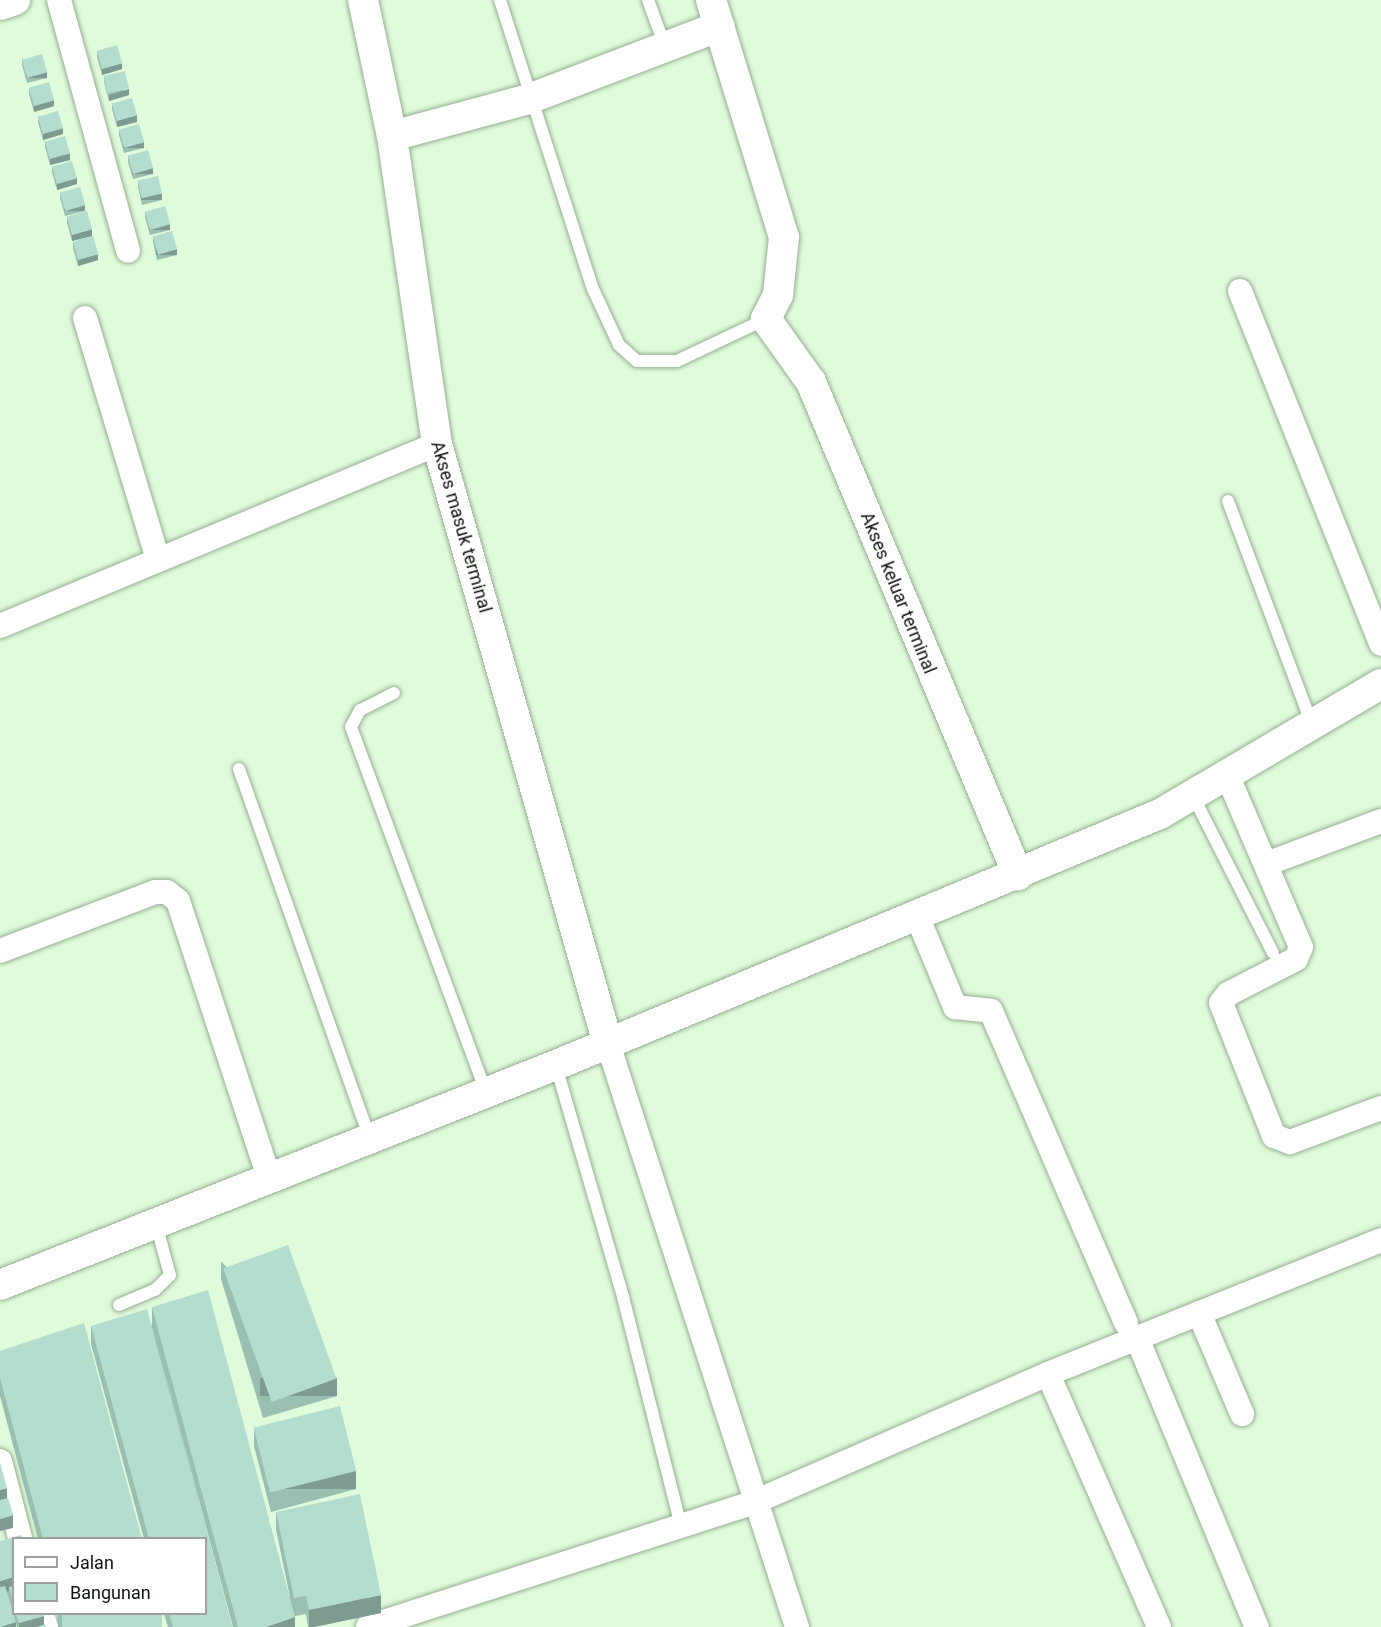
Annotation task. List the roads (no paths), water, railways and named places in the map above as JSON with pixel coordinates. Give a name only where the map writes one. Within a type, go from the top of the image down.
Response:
[{"type":"street","points":[[0,4],[15,0]]},
{"type":"street","points":[[59,0],[128,251]]},
{"type":"street","name":"Akses masuk terminal","points":[[363,0],[392,136],[436,444],[608,1044]]},
{"type":"street","points":[[392,136],[529,99],[665,46],[715,13],[784,237],[778,295],[766,319]]},
{"type":"street","points":[[1240,291],[1381,644]]},
{"type":"street","points":[[85,318],[157,556]]},
{"type":"street","name":"Akses keluar terminal","points":[[766,319],[811,382],[1018,875]]},
{"type":"street","points":[[0,626],[157,556],[436,444]]},
{"type":"street","points":[[0,1285],[556,1065],[1018,875],[1194,796],[1381,684]]},
{"type":"street","points":[[1228,777],[1266,864],[1301,954],[1228,994],[1221,1003],[1274,1136],[1290,1142],[1381,1108]]},
{"type":"street","points":[[1266,864],[1381,820]]},
{"type":"street","points":[[0,951],[155,892],[167,892],[178,901],[270,1178]]},
{"type":"street","points":[[917,915],[955,1007],[991,1011],[1132,1330],[1257,1627]]},
{"type":"street","points":[[608,1044],[797,1627]]},
{"type":"street","points":[[368,1627],[757,1501],[1048,1374],[1132,1330],[1199,1313],[1381,1240]]},
{"type":"street","points":[[1199,1313],[1242,1414]]},
{"type":"street","points":[[1048,1374],[1159,1627]]},
{"type":"street","points":[[0,1461],[13,1537]]},
{"type":"lane","points":[[500,0],[529,99],[593,289],[619,345],[637,361],[677,361],[766,319]]},
{"type":"lane","points":[[648,0],[665,46]]},
{"type":"lane","points":[[1228,501],[1312,726]]},
{"type":"lane","points":[[394,693],[360,710],[351,727],[486,1092]]},
{"type":"lane","points":[[238,770],[370,1138]]},
{"type":"lane","points":[[1194,796],[1273,953]]},
{"type":"lane","points":[[556,1065],[623,1297],[681,1526]]},
{"type":"lane","points":[[119,1305],[155,1290],[170,1275],[156,1223]]}]
